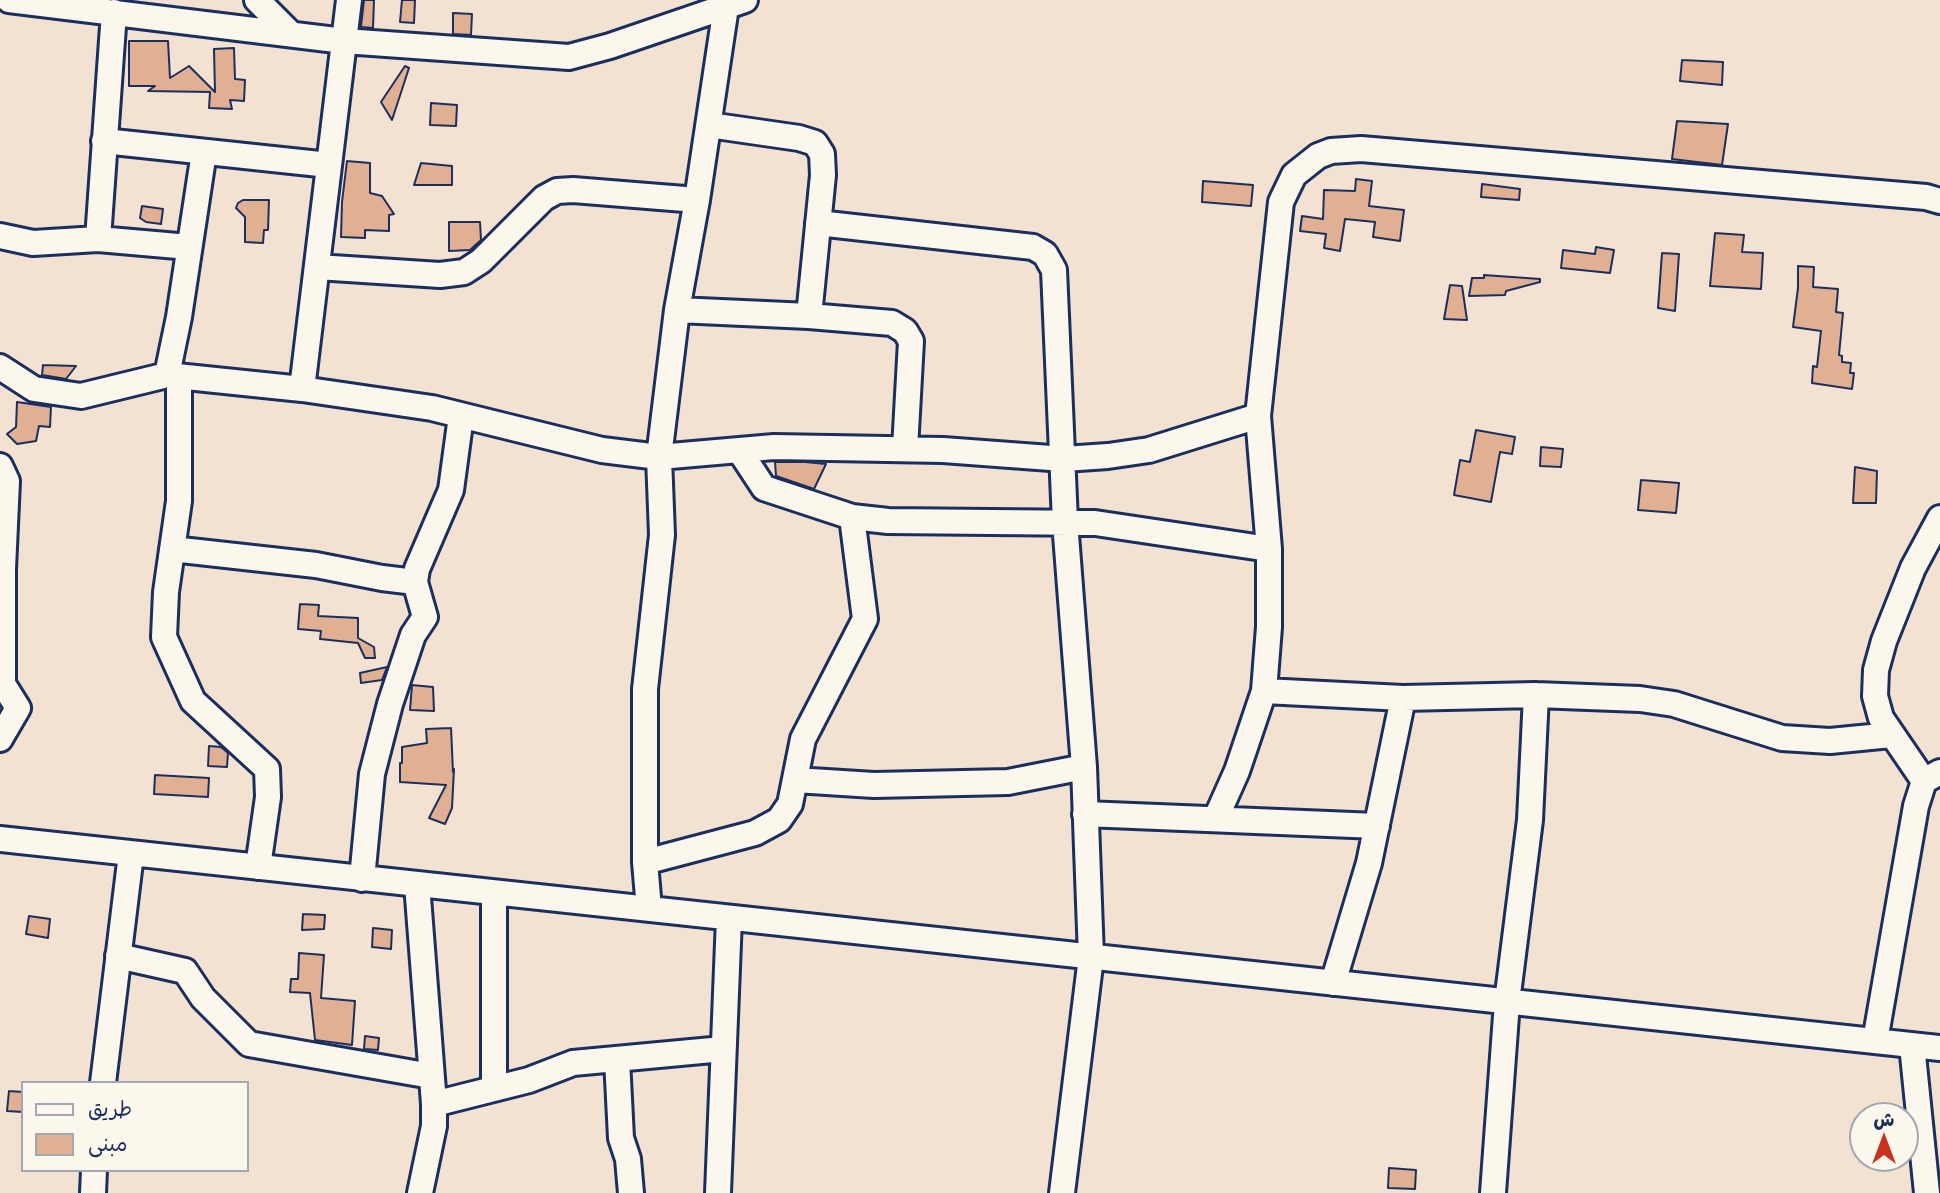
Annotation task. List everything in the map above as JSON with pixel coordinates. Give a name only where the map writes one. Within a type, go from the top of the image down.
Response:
[{"type":"street","points":[[9,0],[289,32],[344,41],[569,57],[610,46],[733,2]]},
{"type":"street","points":[[257,0],[289,32]]},
{"type":"street","points":[[302,389],[349,0]]},
{"type":"street","points":[[649,909],[645,862],[645,690],[662,535],[659,457],[677,310],[733,2]]},
{"type":"street","points":[[98,239],[114,12]]},
{"type":"street","points":[[709,125],[799,138],[815,143],[822,154],[823,175],[810,316]]},
{"type":"street","points":[[104,141],[329,165]]},
{"type":"street","points":[[1216,818],[1237,771],[1264,691],[1269,627],[1269,549],[1258,416],[1281,202],[1294,175],[1305,165],[1331,151],[1361,149],[1926,197],[1940,201]]},
{"type":"street","points":[[204,152],[179,317],[173,376],[180,492],[166,592],[164,637],[193,701],[267,769],[268,797],[258,867]]},
{"type":"street","points":[[317,267],[440,275],[464,272],[481,261],[544,198],[557,191],[697,200]]},
{"type":"street","points":[[818,223],[1033,247],[1045,254],[1054,270],[1065,522],[1084,767],[1091,957],[1062,1193]]},
{"type":"street","points":[[0,236],[33,243],[98,239],[189,247]]},
{"type":"street","points":[[677,310],[892,323],[905,331],[911,341],[905,449]]},
{"type":"street","points":[[0,367],[34,389],[81,396],[173,376],[302,389],[432,408],[602,450],[659,457],[774,447],[905,449],[1064,460],[1149,450],[1258,416]]},
{"type":"street","points":[[0,367],[0,378]]},
{"type":"street","points":[[362,879],[372,774],[412,635],[425,617],[415,582],[417,569],[451,490],[461,416]]},
{"type":"street","points":[[739,450],[764,488],[852,517],[888,521],[1095,523],[1269,549]]},
{"type":"street","points":[[0,466],[7,481],[2,570],[3,684],[18,708],[0,739]]},
{"type":"street","points":[[645,862],[755,832],[779,820],[790,804],[803,740],[865,620],[852,517]]},
{"type":"street","points":[[1875,1041],[1916,806],[1932,776],[1891,735],[1881,718],[1875,696],[1876,670],[1913,568],[1934,547],[1940,518]]},
{"type":"street","points":[[172,549],[316,565],[415,582]]},
{"type":"street","points":[[1264,691],[1403,698],[1536,695],[1640,699],[1674,704],[1782,738],[1830,741],[1891,735]]},
{"type":"street","points":[[1493,1193],[1507,1002],[1530,820],[1536,695]]},
{"type":"street","points":[[1333,983],[1369,863],[1403,698]]},
{"type":"street","points":[[795,780],[874,785],[1008,782],[1084,767]]},
{"type":"street","points":[[1085,814],[1377,826]]},
{"type":"street","points":[[0,839],[1940,1048]]},
{"type":"street","points":[[103,1081],[131,854]]},
{"type":"street","points":[[417,884],[434,1104],[434,1126],[420,1193]]},
{"type":"street","points":[[494,892],[494,1089]]},
{"type":"street","points":[[718,1193],[729,918]]},
{"type":"street","points":[[118,956],[185,971],[203,998],[249,1044],[431,1076]]},
{"type":"street","points":[[1912,1045],[1927,1193]]},
{"type":"street","points":[[434,1104],[529,1080],[573,1063],[723,1049]]},
{"type":"street","points":[[617,1059],[621,1138],[628,1159],[631,1193]]},
{"type":"street","points":[[93,1193],[94,1172]]},
{"type":"building","points":[[364,0],[374,0],[373,28],[361,27]]},
{"type":"building","points":[[402,0],[415,0],[414,23],[400,22]]},
{"type":"building","points":[[453,13],[472,14],[471,35],[453,34]]},
{"type":"building","points":[[129,41],[168,41],[170,78],[189,66],[215,92],[214,49],[234,48],[235,79],[245,80],[244,101],[230,100],[232,109],[209,108],[210,92],[148,91],[155,86],[129,86]]},
{"type":"building","points":[[1682,60],[1723,62],[1722,85],[1680,81]]},
{"type":"building","points":[[405,66],[409,68],[392,120],[381,102]]},
{"type":"building","points":[[431,103],[457,105],[456,126],[430,125]]},
{"type":"building","points":[[1677,121],[1728,124],[1722,165],[1672,159]]},
{"type":"building","points":[[347,161],[370,163],[370,193],[382,196],[394,214],[389,215],[389,231],[365,230],[365,238],[341,237]]},
{"type":"building","points":[[421,163],[452,166],[452,185],[414,185]]},
{"type":"building","points":[[1356,179],[1372,181],[1369,206],[1404,210],[1400,241],[1373,237],[1375,222],[1345,219],[1340,251],[1324,248],[1326,234],[1300,231],[1302,216],[1323,219],[1324,190],[1355,191]]},
{"type":"building","points":[[1203,181],[1253,185],[1251,206],[1202,202]]},
{"type":"building","points":[[1482,184],[1520,189],[1519,200],[1481,197]]},
{"type":"building","points":[[243,200],[269,200],[268,230],[264,230],[263,243],[245,242],[245,217],[236,208],[238,203]]},
{"type":"building","points":[[142,206],[163,209],[161,224],[146,222],[140,218]]},
{"type":"building","points":[[449,222],[480,222],[481,240],[470,250],[449,251]]},
{"type":"building","points":[[1715,233],[1744,235],[1742,252],[1763,253],[1761,289],[1710,286]]},
{"type":"building","points":[[1596,247],[1614,250],[1610,273],[1561,268],[1563,250],[1595,254]]},
{"type":"building","points":[[1662,253],[1679,254],[1675,311],[1658,308]]},
{"type":"building","points":[[1798,266],[1814,267],[1813,287],[1838,289],[1836,312],[1843,313],[1839,355],[1842,356],[1842,362],[1851,363],[1850,373],[1854,373],[1852,389],[1812,383],[1813,366],[1817,367],[1821,331],[1793,327]]},
{"type":"building","points":[[1484,275],[1540,279],[1540,282],[1506,291],[1505,295],[1469,296],[1472,278],[1484,278]]},
{"type":"building","points":[[1450,285],[1462,286],[1467,320],[1444,319]]},
{"type":"building","points":[[43,365],[76,366],[66,379],[42,375]]},
{"type":"building","points":[[17,402],[51,407],[50,427],[39,426],[36,441],[17,444],[7,434],[16,427]]},
{"type":"building","points":[[1476,430],[1515,437],[1512,454],[1500,452],[1491,502],[1454,495],[1460,460],[1470,462]]},
{"type":"building","points":[[1541,447],[1563,449],[1561,467],[1540,466]]},
{"type":"building","points":[[775,462],[826,464],[814,489],[776,476]]},
{"type":"building","points":[[1855,467],[1877,471],[1876,503],[1853,503]]},
{"type":"building","points":[[1641,480],[1679,483],[1676,513],[1638,510]]},
{"type":"building","points":[[300,604],[319,605],[318,616],[358,618],[358,638],[374,647],[375,658],[365,658],[358,643],[320,639],[321,631],[298,629]]},
{"type":"building","points":[[387,667],[382,680],[361,683],[360,673]]},
{"type":"building","points":[[412,685],[433,687],[434,711],[410,710]]},
{"type":"building","points":[[451,728],[453,772],[454,769],[452,808],[445,824],[429,818],[446,785],[400,782],[400,763],[402,747],[427,743],[426,729]]},
{"type":"building","points":[[209,746],[221,747],[228,753],[227,767],[208,766]]},
{"type":"building","points":[[155,775],[209,778],[208,797],[154,794]]},
{"type":"building","points":[[303,914],[325,915],[324,929],[302,930]]},
{"type":"building","points":[[29,916],[50,919],[48,938],[26,934]]},
{"type":"building","points":[[373,928],[392,930],[391,949],[372,947]]},
{"type":"building","points":[[299,953],[324,955],[321,998],[355,1001],[352,1045],[315,1040],[310,993],[290,992],[291,979],[298,979]]},
{"type":"building","points":[[365,1036],[379,1038],[378,1050],[364,1049]]},
{"type":"building","points":[[9,1091],[21,1092],[21,1112],[7,1111]]},
{"type":"building","points":[[1389,1168],[1416,1170],[1415,1189],[1388,1188]]}]
